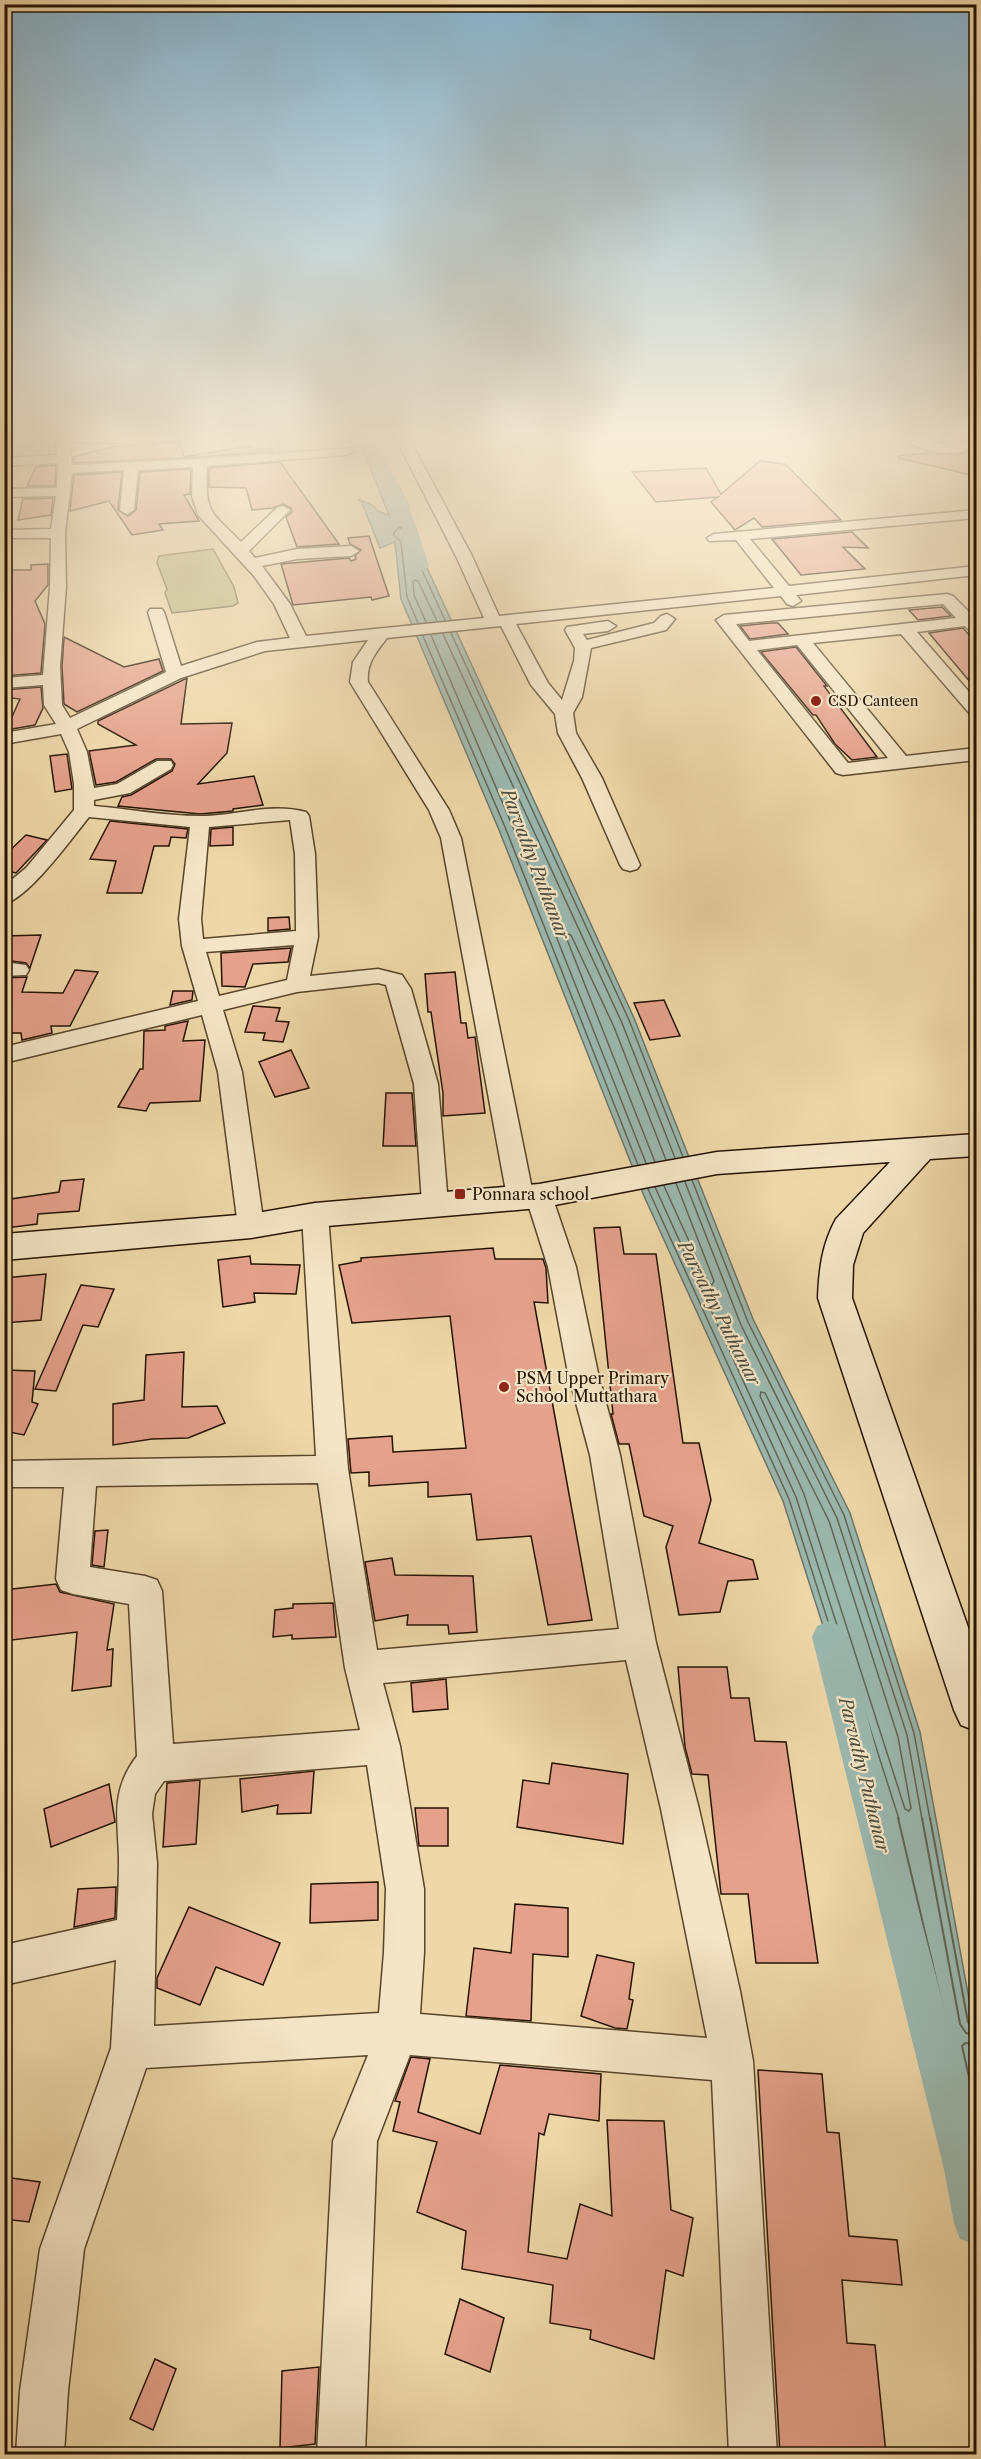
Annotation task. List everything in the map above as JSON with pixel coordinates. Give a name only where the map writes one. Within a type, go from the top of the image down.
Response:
[{"type":"main road","points":[[4,1247],[250,1226],[315,1215],[530,1196],[717,1163],[976,1144]]},
{"type":"main road","points":[[921,1149],[848,1228],[836,1265],[835,1298],[976,1710]]},
{"type":"street","points":[[58,550],[52,679],[53,705],[67,727],[78,752],[84,803]]},
{"type":"street","points":[[243,550],[288,612],[300,641]]},
{"type":"street","points":[[461,550],[499,621],[540,685],[564,713],[567,733],[592,778],[630,865]]},
{"type":"street","points":[[751,550],[783,591],[826,637]]},
{"type":"street","points":[[253,563],[297,554],[351,551]]},
{"type":"street","points":[[4,739],[67,727],[175,674],[263,646],[976,571]]},
{"type":"street","points":[[973,625],[947,598],[724,620],[843,769],[976,754]]},
{"type":"street","points":[[564,713],[573,697],[582,661],[582,646],[573,630],[667,619],[683,611],[683,601]]},
{"type":"street","points":[[156,612],[175,674]]},
{"type":"street","points":[[745,646],[905,628],[973,625]]},
{"type":"street","points":[[905,628],[976,710]]},
{"type":"street","points":[[392,632],[361,664],[357,673],[359,682],[440,810],[451,838],[485,1021],[530,1196],[562,1267],[583,1372],[605,1455],[639,1643],[683,1821],[720,1991],[732,2061],[753,2454]]},
{"type":"street","points":[[801,640],[901,762]]},
{"type":"street","points":[[4,683],[52,679]]},
{"type":"street","points":[[4,898],[33,872],[84,803],[123,789],[164,765]]},
{"type":"street","points":[[84,803],[200,822],[265,814],[299,816],[306,855],[307,937],[297,985]]},
{"type":"street","points":[[200,822],[190,919],[193,946],[230,1072],[250,1226]]},
{"type":"street","points":[[193,946],[307,937]]},
{"type":"street","points":[[4,1055],[297,985],[378,976],[394,980],[400,989],[426,1084],[435,1204]]},
{"type":"street","points":[[315,1215],[332,1469],[362,1668],[381,1746],[405,1889],[404,1952],[398,2033],[355,2141],[341,2454]]},
{"type":"street","points":[[4,1474],[332,1469]]},
{"type":"street","points":[[81,1473],[73,1579],[145,1592],[156,1763]]},
{"type":"street","points":[[362,1668],[639,1643]]},
{"type":"street","points":[[40,2454],[44,2391],[62,2249],[132,2048],[138,1961],[136,1936],[138,1859],[134,1806],[148,1769],[156,1763],[381,1746]]},
{"type":"street","points":[[4,1965],[136,1936]]},
{"type":"street","points":[[132,2048],[398,2033],[732,2061]]},
{"type":"shaded area","points":[[213,550],[234,587],[238,603],[233,606],[172,613],[165,593],[167,589],[157,563],[159,556]]},
{"type":"water","points":[[396,550],[419,550],[634,1018],[753,1319],[850,1513],[920,1732],[976,2037],[976,2208],[891,1838],[783,1501],[644,1196],[499,830],[401,599]]},
{"type":"building","points":[[361,550],[374,550],[389,596],[372,600],[371,597],[293,605],[281,564],[349,558],[351,561],[356,559],[355,556]]},
{"type":"building","points":[[781,550],[846,550],[865,569],[801,575]]},
{"type":"building","points":[[48,564],[48,585],[35,601],[45,624],[41,673],[4,676],[4,581],[10,570],[31,570],[31,565]]},
{"type":"building","points":[[942,607],[951,616],[918,620],[909,610]]},
{"type":"building","points":[[778,623],[788,634],[750,639],[740,626]]},
{"type":"building","points":[[963,628],[976,643],[976,689],[929,633]]},
{"type":"building","points":[[64,637],[124,667],[159,659],[163,671],[77,712],[64,704],[62,666]]},
{"type":"building","points":[[796,647],[827,686],[824,686],[877,757],[852,760],[835,744],[816,715],[813,715],[761,652]]},
{"type":"building","points":[[187,678],[181,724],[232,723],[227,753],[198,784],[254,776],[263,805],[200,814],[118,806],[122,797],[131,795],[172,771],[175,764],[171,759],[156,759],[116,782],[96,785],[89,751],[136,745],[98,724],[98,721]]},
{"type":"building","points":[[41,687],[43,708],[35,725],[6,730],[20,699],[4,697],[4,690]]},
{"type":"building","points":[[67,754],[72,789],[55,792],[50,756]]},
{"type":"building","points":[[110,821],[188,829],[186,838],[171,837],[169,846],[154,846],[142,893],[107,893],[116,861],[90,859]]},
{"type":"building","points":[[233,827],[233,845],[210,846],[211,829]]},
{"type":"building","points":[[26,835],[47,840],[16,873],[4,870],[4,856]]},
{"type":"building","points":[[289,917],[290,929],[268,931],[268,918]]},
{"type":"building","points":[[41,935],[30,968],[26,963],[4,960],[4,936]]},
{"type":"building","points":[[291,948],[288,962],[253,964],[245,987],[222,986],[221,953]]},
{"type":"building","points":[[75,970],[98,972],[70,1026],[51,1026],[52,1033],[22,1040],[21,1033],[4,1033],[4,978],[27,977],[22,992],[63,993]]},
{"type":"building","points":[[455,972],[461,1023],[466,1023],[468,1038],[475,1037],[485,1113],[443,1116],[443,1093],[431,1012],[428,1012],[425,974]]},
{"type":"building","points":[[173,991],[193,991],[192,1000],[170,1005]]},
{"type":"building","points":[[664,1000],[680,1036],[650,1040],[634,1003]]},
{"type":"building","points":[[253,1006],[280,1008],[276,1021],[289,1022],[283,1042],[263,1040],[265,1033],[245,1032]]},
{"type":"building","points":[[188,1021],[183,1041],[205,1040],[200,1101],[150,1103],[146,1111],[118,1107],[140,1069],[143,1069],[144,1031],[165,1030],[165,1026]]},
{"type":"building","points":[[291,1050],[309,1088],[275,1097],[259,1062]]},
{"type":"building","points":[[386,1093],[412,1093],[416,1146],[383,1146]]},
{"type":"building","points":[[84,1179],[79,1211],[38,1214],[37,1224],[6,1228],[4,1200],[59,1192],[61,1181]]},
{"type":"building","points":[[620,1227],[624,1254],[656,1254],[683,1443],[699,1443],[711,1500],[699,1543],[753,1560],[758,1579],[728,1581],[720,1612],[679,1615],[666,1547],[673,1526],[644,1516],[629,1444],[619,1444],[611,1414],[613,1414],[594,1228]]},
{"type":"building","name":"PSM Upper Primary School Muttathara","points":[[493,1248],[495,1259],[543,1259],[546,1268],[548,1303],[534,1302],[592,1620],[548,1625],[531,1536],[477,1540],[471,1494],[428,1497],[428,1482],[369,1486],[369,1472],[351,1473],[348,1439],[392,1436],[393,1452],[466,1448],[450,1316],[352,1323],[339,1265],[361,1261],[361,1258]]},
{"type":"building","points":[[250,1256],[251,1264],[300,1265],[296,1294],[254,1293],[255,1302],[223,1307],[218,1260]]},
{"type":"building","points":[[46,1274],[41,1320],[4,1323],[4,1278]]},
{"type":"building","points":[[81,1285],[114,1289],[98,1327],[83,1325],[56,1391],[35,1389]]},
{"type":"building","points":[[184,1352],[182,1407],[217,1406],[225,1423],[188,1438],[152,1439],[113,1445],[113,1404],[144,1400],[146,1355]]},
{"type":"building","points":[[4,1370],[35,1371],[32,1402],[38,1404],[24,1435],[4,1431]]},
{"type":"building","points":[[108,1530],[104,1567],[92,1565],[95,1531]]},
{"type":"building","points":[[392,1558],[395,1575],[473,1576],[477,1632],[449,1634],[448,1625],[407,1625],[408,1615],[375,1621],[365,1562]]},
{"type":"building","points":[[56,1584],[60,1592],[114,1604],[107,1650],[113,1649],[111,1686],[72,1691],[77,1632],[4,1641],[4,1590]]},
{"type":"building","points":[[333,1603],[336,1637],[292,1639],[292,1635],[273,1637],[275,1610],[293,1608],[293,1604]]},
{"type":"building","points":[[678,1667],[727,1667],[731,1698],[749,1698],[755,1741],[786,1742],[818,1963],[756,1963],[748,1894],[721,1894],[708,1775],[692,1774],[685,1747]]},
{"type":"building","points":[[446,1679],[448,1709],[413,1712],[411,1683]]},
{"type":"building","points":[[552,1763],[628,1774],[623,1844],[517,1827],[523,1780],[549,1784]]},
{"type":"building","points":[[314,1771],[311,1813],[277,1814],[278,1805],[242,1812],[240,1779]]},
{"type":"building","points":[[200,1780],[196,1844],[163,1847],[167,1783]]},
{"type":"building","points":[[109,1784],[115,1822],[51,1847],[44,1809]]},
{"type":"building","points":[[415,1808],[448,1808],[448,1846],[419,1846]]},
{"type":"building","points":[[378,1882],[378,1920],[310,1923],[311,1884]]},
{"type":"building","points":[[116,1887],[115,1918],[74,1927],[78,1889]]},
{"type":"building","points":[[515,1904],[568,1908],[568,1957],[533,1954],[531,2021],[466,2016],[474,1948],[511,1953]]},
{"type":"building","points":[[189,1907],[280,1943],[263,1985],[216,1967],[200,2005],[157,1988],[157,1978]]},
{"type":"building","points":[[597,1955],[634,1963],[629,1999],[633,2000],[627,2029],[615,2028],[581,2016]]},
{"type":"building","points":[[411,2057],[430,2059],[418,2112],[480,2134],[500,2065],[601,2074],[599,2121],[549,2114],[544,2135],[539,2133],[528,2252],[567,2259],[580,2204],[612,2216],[607,2120],[664,2121],[671,2210],[693,2218],[683,2276],[666,2270],[654,2359],[590,2339],[591,2330],[550,2323],[553,2285],[462,2269],[466,2231],[417,2212],[437,2142],[393,2131],[400,2102],[395,2101]]},
{"type":"building","points":[[758,2070],[822,2074],[827,2132],[839,2133],[849,2236],[897,2240],[902,2285],[842,2280],[847,2343],[875,2345],[886,2454],[780,2454]]},
{"type":"building","points":[[4,2177],[40,2182],[29,2222],[4,2219]]},
{"type":"building","points":[[460,2299],[504,2318],[490,2372],[445,2354]]},
{"type":"building","points":[[155,2359],[176,2369],[153,2430],[130,2419]]},
{"type":"building","points":[[319,2367],[315,2444],[280,2448],[282,2371]]},
{"type":"waterway","name":"Parvathy Puthanar","points":[[416,550],[421,566]]},
{"type":"waterway","name":"Parvathy Puthanar","points":[[829,1637],[966,2169],[976,2223]]},
{"type":"place","name":"CSD Canteen","points":[[816,701]]},
{"type":"place","name":"Ponnara school","points":[[460,1194]]},
{"type":"place","name":"PSM Upper Primary School Muttathara","points":[[504,1387]]}]
